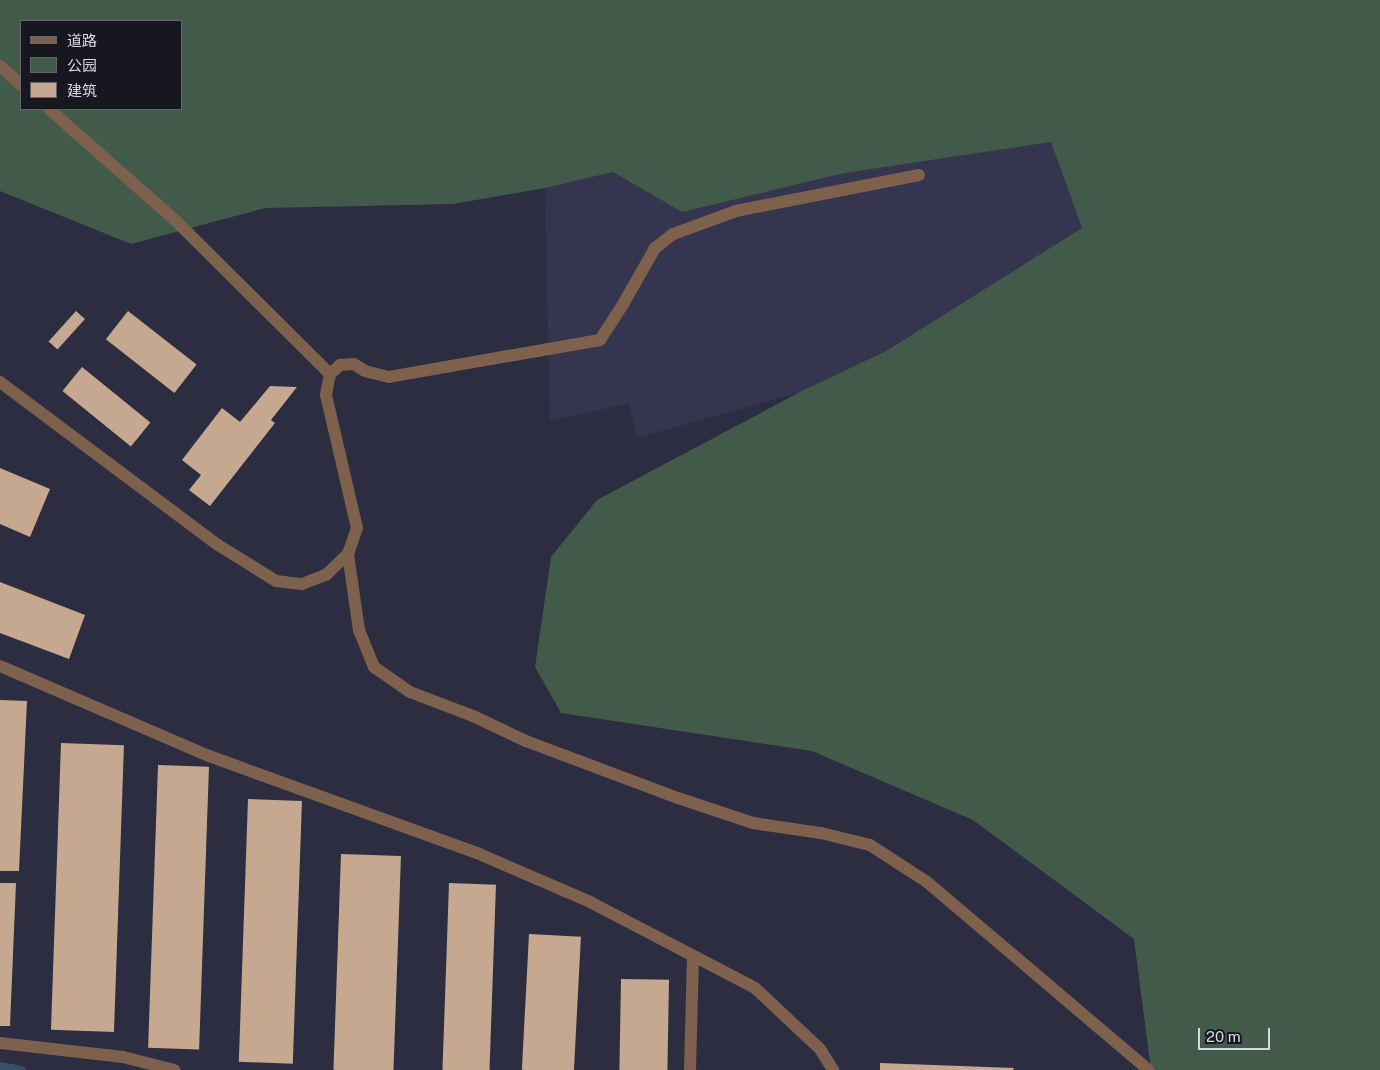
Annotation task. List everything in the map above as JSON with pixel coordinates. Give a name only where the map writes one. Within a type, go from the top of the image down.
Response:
[{"type":"street","points":[[0,66],[20,83]]},
{"type":"street","points":[[50,110],[176,222],[330,374]]},
{"type":"street","points":[[0,382],[218,545],[276,581],[302,584],[326,575],[348,554],[357,528],[326,395],[330,374],[340,365],[354,364],[365,371],[389,377],[600,340],[655,248],[673,234],[736,211],[919,175]]},
{"type":"street","points":[[348,554],[359,630],[374,668],[410,692],[473,716],[526,741],[687,802],[753,823],[821,833],[870,845],[927,882],[1149,1070]]},
{"type":"street","points":[[0,666],[209,756],[477,853],[590,902],[755,988],[820,1049],[833,1070]]},
{"type":"street","points":[[690,1070],[693,956]]},
{"type":"street","points":[[0,1042],[123,1057],[174,1070]]},
{"type":"street","points":[[123,1057],[127,1070]]},
{"type":"shaded area","points":[[1051,142],[1082,228],[886,351],[800,392],[637,438],[629,403],[550,421],[545,188],[613,172],[682,212],[845,173]]},
{"type":"green space","points":[[0,0],[1380,0],[1380,1070],[1151,1070],[1134,939],[973,820],[812,751],[561,713],[535,667],[551,557],[597,500],[800,392],[886,351],[1082,228],[1051,142],[845,173],[682,212],[613,172],[545,188],[453,204],[265,208],[131,244],[0,191]]},
{"type":"building","points":[[76,311],[85,319],[57,349],[49,341]]},
{"type":"building","points":[[128,311],[197,365],[174,393],[106,339]]},
{"type":"building","points":[[82,367],[150,422],[131,446],[62,391]]},
{"type":"building","points":[[270,386],[297,387],[271,420],[275,423],[210,506],[189,490],[201,475],[182,460],[222,408],[240,422]]},
{"type":"building","points":[[0,468],[50,489],[30,537],[0,524]]},
{"type":"building","points":[[0,582],[85,615],[69,659],[0,633]]},
{"type":"building","points":[[0,700],[27,701],[19,871],[0,871]]},
{"type":"building","points":[[61,743],[124,745],[114,1032],[51,1030]]},
{"type":"building","points":[[158,765],[209,767],[199,1050],[148,1048]]},
{"type":"building","points":[[248,799],[302,801],[293,1064],[239,1062]]},
{"type":"building","points":[[341,854],[401,856],[393,1070],[333,1070]]},
{"type":"building","points":[[0,883],[16,883],[10,1026],[0,1026]]},
{"type":"building","points":[[449,883],[496,885],[489,1070],[442,1070]]},
{"type":"building","points":[[529,934],[581,937],[574,1070],[522,1070]]},
{"type":"building","points":[[621,979],[669,980],[667,1070],[619,1070]]},
{"type":"building","points":[[880,1063],[1014,1068],[1013,1070],[880,1070]]},
{"type":"waterway","points":[[0,1066],[22,1070]]}]
